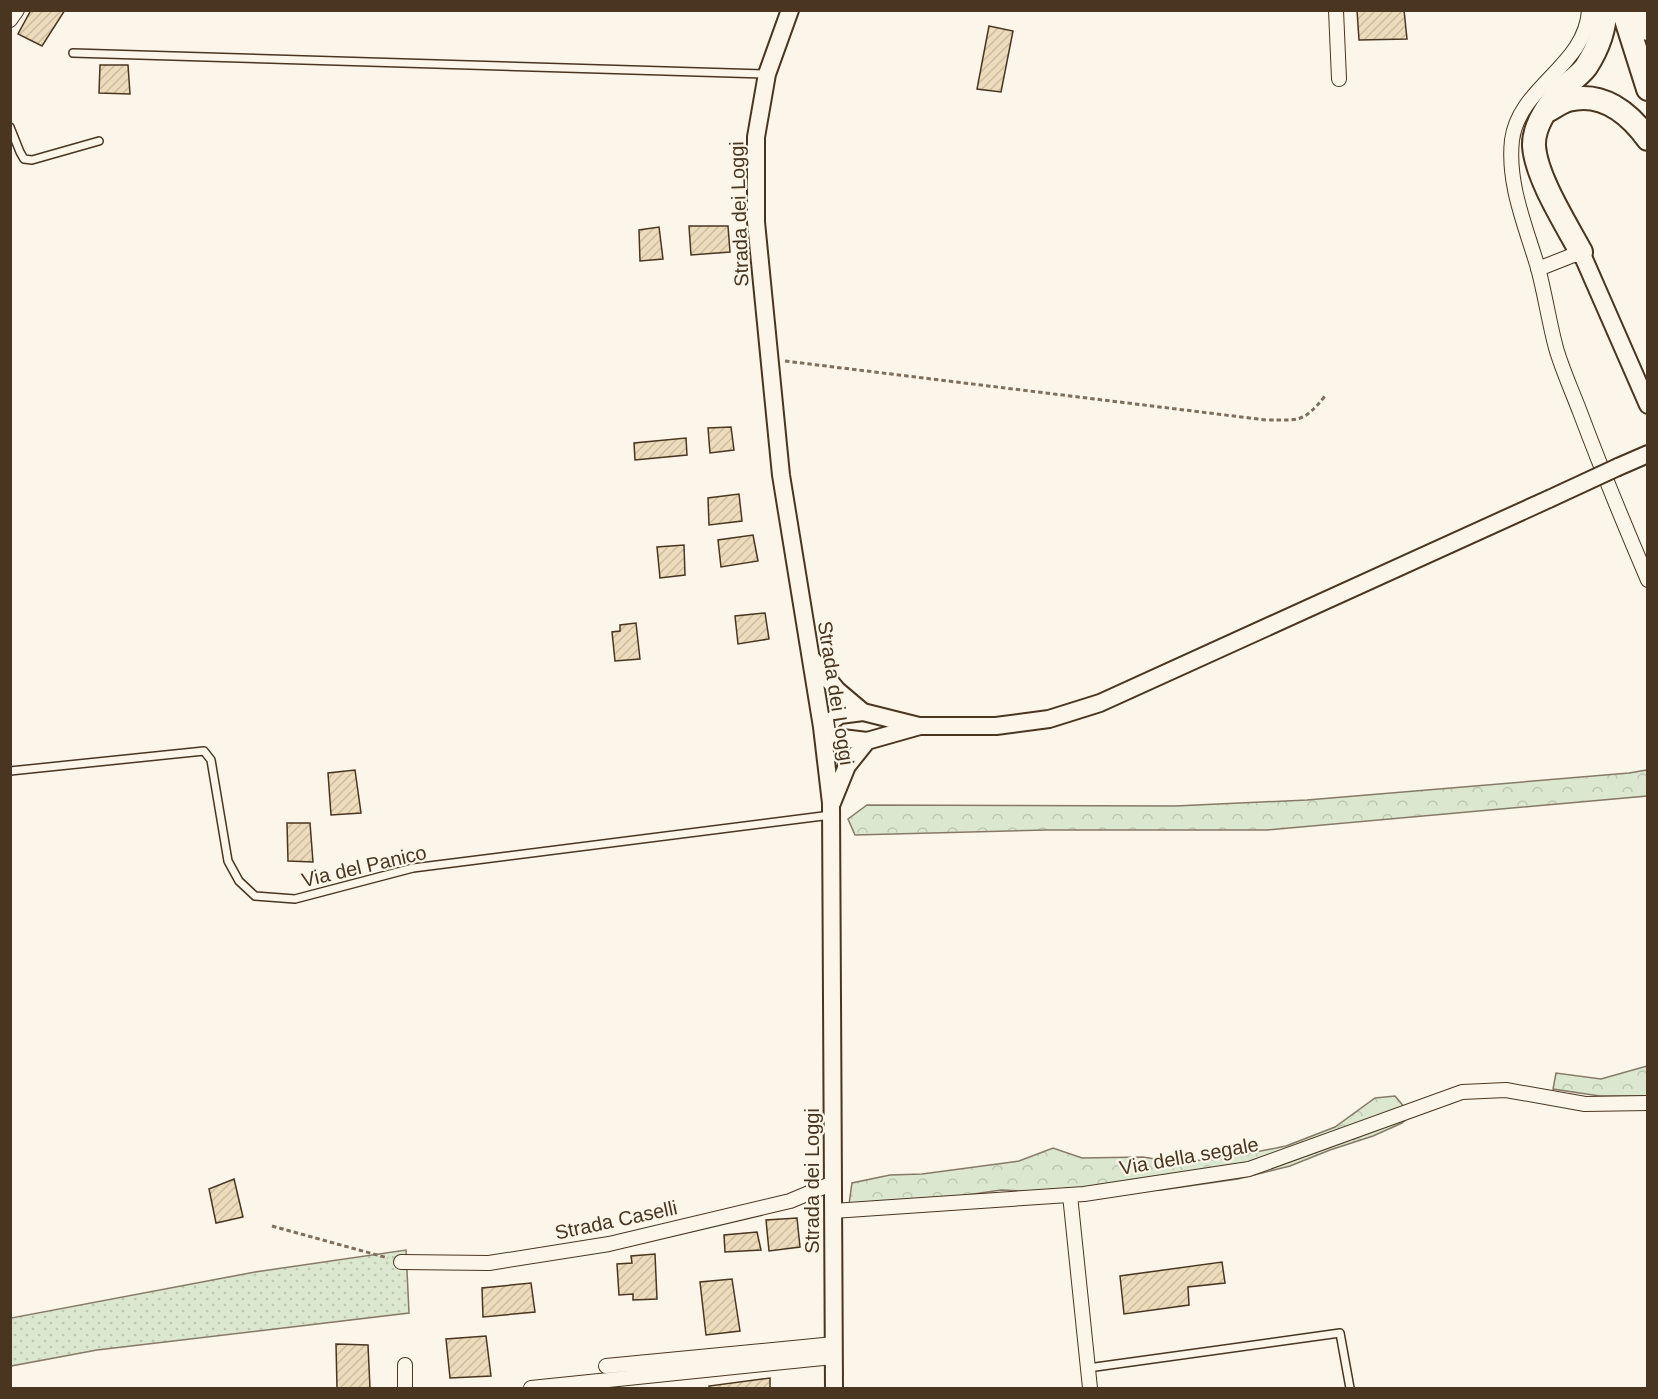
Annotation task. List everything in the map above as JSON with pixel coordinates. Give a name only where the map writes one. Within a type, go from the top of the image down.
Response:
[{"type":"highway","points":[[1581,252],[1542,178],[1534,147],[1536,129],[1545,112],[1560,91],[1585,68],[1598,45],[1605,20],[1605,10]]},
{"type":"highway","points":[[1623,10],[1647,89]]},
{"type":"highway","points":[[1642,10],[1647,29]]},
{"type":"highway","points":[[1545,112],[1567,100],[1592,98],[1617,107],[1636,123],[1647,139]]},
{"type":"street","points":[[10,20],[17,10]]},
{"type":"street","name":"Strada dei Loggi","points":[[790,10],[768,74],[756,136],[756,222],[781,481],[822,727],[831,809],[834,1389]]},
{"type":"street","points":[[1336,10],[1339,79]]},
{"type":"street","points":[[1589,10],[1582,38],[1570,58],[1532,97],[1519,117],[1513,138],[1511,160],[1518,203],[1538,270],[1556,349],[1647,580]]},
{"type":"street","points":[[1538,270],[1581,252],[1647,405]]},
{"type":"street","points":[[920,726],[867,741],[842,738],[822,727],[840,715],[863,712],[920,726],[996,726],[1049,719],[1100,703],[1647,454]]},
{"type":"street","points":[[810,658],[837,690],[863,712]]},
{"type":"street","points":[[831,809],[847,765],[867,741]]},
{"type":"street","name":"Via della segale","points":[[833,1211],[1070,1195],[1249,1169],[1462,1092],[1506,1090],[1585,1104],[1647,1103]]},
{"type":"street","name":"Strada Caselli","points":[[401,1262],[489,1263],[609,1244],[790,1201],[833,1183]]},
{"type":"street","points":[[1070,1195],[1090,1389]]},
{"type":"street","points":[[606,1366],[833,1351]]},
{"type":"street","points":[[531,1389],[833,1351]]},
{"type":"street","points":[[405,1365],[405,1389]]},
{"type":"lane","points":[[73,53],[768,74]]},
{"type":"lane","points":[[10,127],[24,159],[32,160],[99,141]]},
{"type":"lane","name":"Via del Panico","points":[[10,771],[204,751],[211,760],[228,861],[239,881],[255,896],[295,899],[413,868],[831,809]]},
{"type":"lane","points":[[1088,1368],[1340,1333],[1350,1389]]},
{"type":"path","points":[[770,363],[790,360],[1266,420],[1299,420],[1310,414],[1325,396]]},
{"type":"path","points":[[272,1226],[401,1262]]},
{"type":"green space","points":[[1647,770],[1647,796],[1267,830],[1046,830],[855,835],[848,819],[867,805],[1175,806],[1307,800]]},
{"type":"green space","points":[[1647,1066],[1647,1096],[1600,1096],[1553,1089],[1556,1073],[1601,1079]]},
{"type":"green space","points":[[1395,1096],[1411,1115],[1402,1123],[1290,1166],[1238,1179],[1161,1190],[1107,1186],[1040,1192],[1001,1190],[905,1204],[849,1204],[852,1183],[890,1175],[922,1174],[1019,1161],[1053,1148],[1082,1158],[1143,1157],[1173,1162],[1220,1159],[1286,1146],[1335,1127],[1375,1098]]},
{"type":"green space","points":[[406,1250],[409,1313],[97,1350],[11,1366],[11,1318],[255,1272]]},
{"type":"building","points":[[31,10],[65,10],[42,46],[18,34]]},
{"type":"building","points":[[1357,10],[1404,10],[1407,39],[1359,40]]},
{"type":"building","points":[[989,26],[1013,31],[1001,92],[977,89]]},
{"type":"building","points":[[100,65],[128,65],[130,94],[99,93]]},
{"type":"building","points":[[689,226],[728,226],[730,252],[691,255]]},
{"type":"building","points":[[659,227],[663,259],[640,261],[639,230]]},
{"type":"building","points":[[731,427],[734,450],[710,453],[708,428]]},
{"type":"building","points":[[686,438],[687,455],[635,460],[634,443]]},
{"type":"building","points":[[739,494],[742,521],[709,525],[708,498]]},
{"type":"building","points":[[753,535],[758,561],[721,567],[718,540]]},
{"type":"building","points":[[684,545],[685,575],[660,578],[657,547]]},
{"type":"building","points":[[765,613],[769,639],[738,644],[735,616]]},
{"type":"building","points":[[636,623],[640,659],[615,661],[612,632],[620,631],[620,625]]},
{"type":"building","points":[[355,770],[361,813],[331,815],[328,773]]},
{"type":"building","points":[[287,823],[310,823],[313,862],[288,861]]},
{"type":"building","points":[[234,1179],[243,1217],[216,1223],[209,1189]]},
{"type":"building","points":[[797,1218],[800,1247],[769,1251],[766,1220]]},
{"type":"building","points":[[757,1232],[761,1250],[725,1252],[724,1235]]},
{"type":"building","points":[[655,1254],[657,1299],[633,1300],[633,1294],[619,1295],[617,1264],[632,1263],[631,1256]]},
{"type":"building","points":[[1222,1262],[1225,1283],[1188,1287],[1189,1305],[1124,1314],[1120,1276]]},
{"type":"building","points":[[732,1279],[740,1331],[706,1335],[700,1282]]},
{"type":"building","points":[[531,1283],[535,1312],[483,1317],[482,1288]]},
{"type":"building","points":[[486,1336],[491,1376],[450,1378],[446,1339]]},
{"type":"building","points":[[336,1344],[368,1345],[370,1388],[337,1388]]},
{"type":"building","points":[[770,1378],[770,1388],[710,1388],[709,1386]]}]
